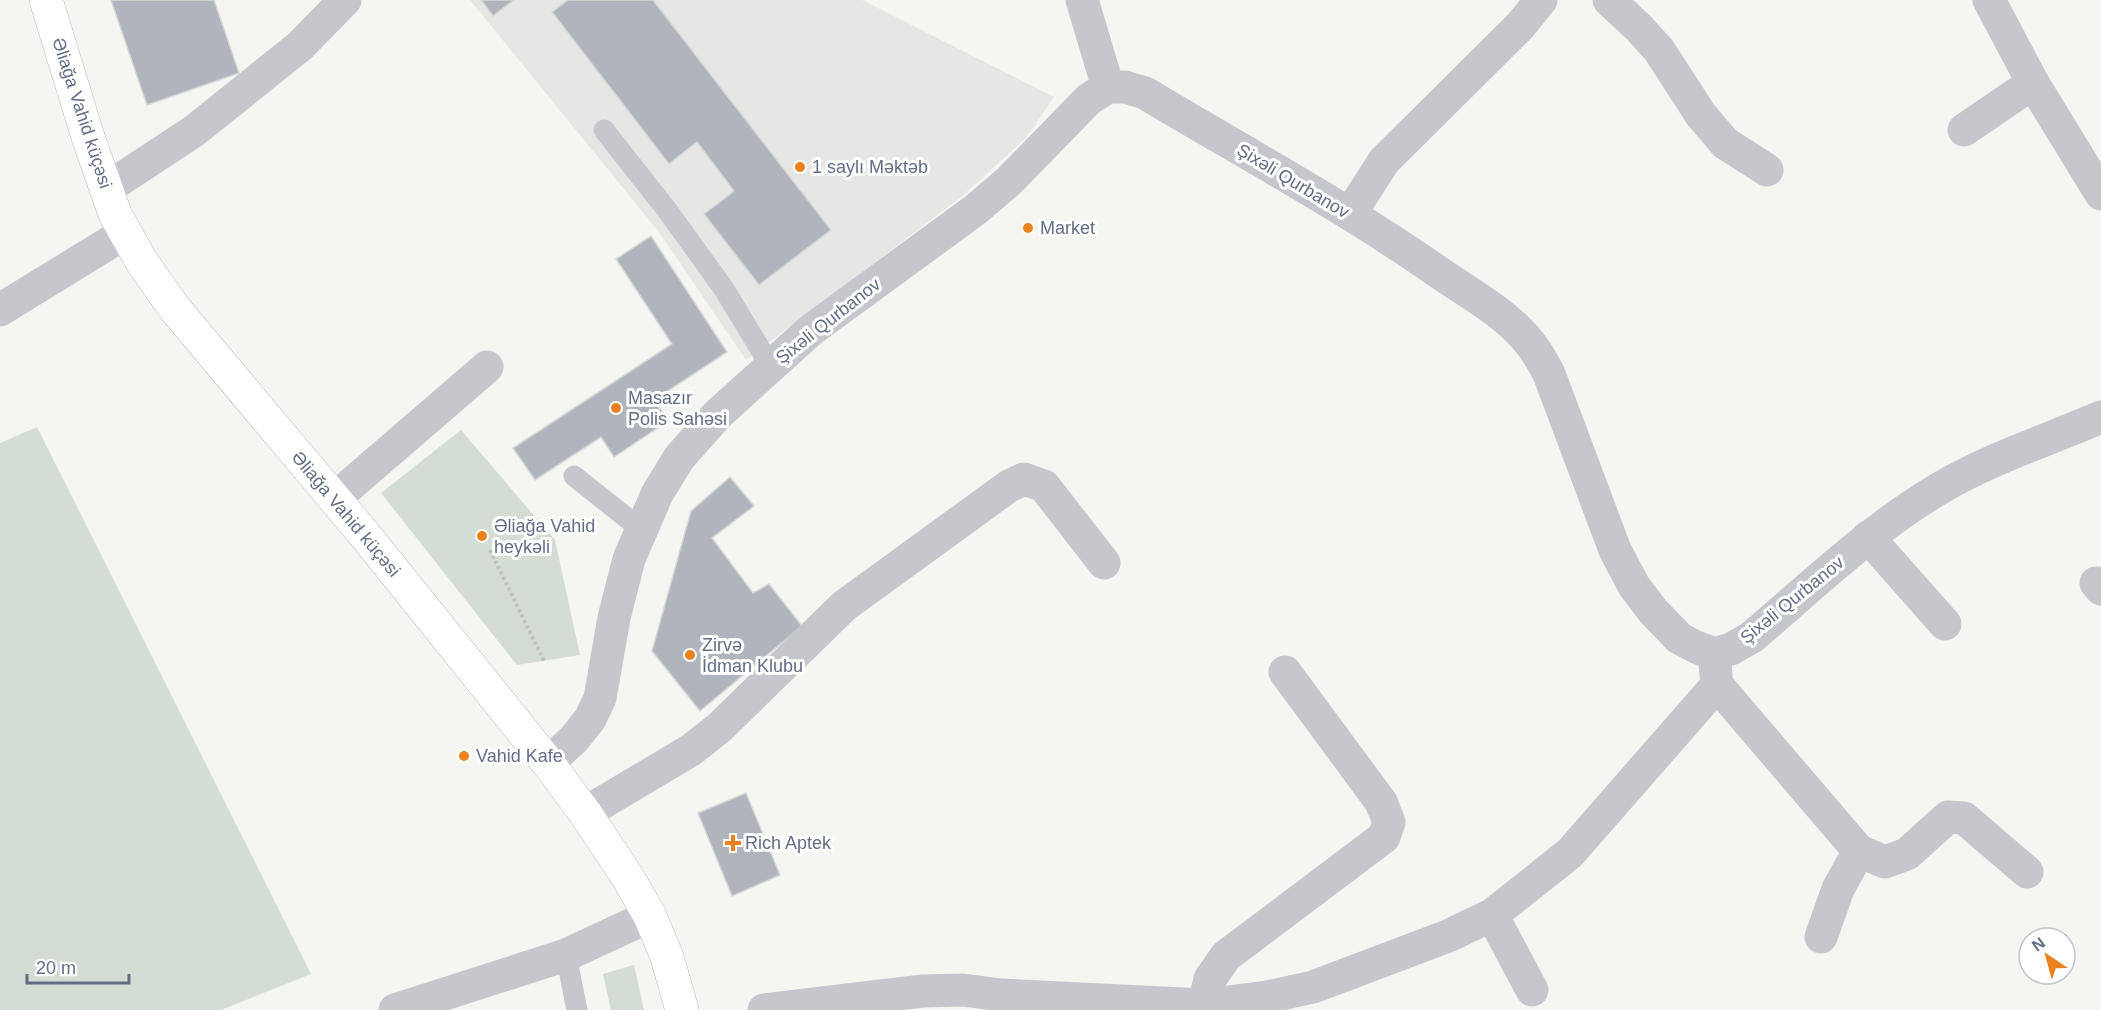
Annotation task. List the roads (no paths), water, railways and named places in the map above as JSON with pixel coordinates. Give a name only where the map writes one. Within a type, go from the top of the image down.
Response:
[{"type":"main road","name":"Əliağa Vahid küçəsi","points":[[46,0],[106,189],[125,233],[142,262],[175,309],[334,499],[548,763],[585,813],[627,876],[650,916],[666,957],[682,1010]]},
{"type":"street","points":[[106,189],[194,131],[300,46],[345,0]]},
{"type":"street","points":[[1082,0],[1108,87]]},
{"type":"street","points":[[1350,214],[1384,161],[1521,25],[1541,0]]},
{"type":"street","points":[[1609,0],[1659,50],[1701,115],[1725,143],[1767,170]]},
{"type":"street","points":[[1989,0],[2033,83],[2101,194]]},
{"type":"street","points":[[1964,130],[2033,83]]},
{"type":"street","name":"Şixəli Qurbanov","points":[[548,763],[574,739],[590,719],[600,698],[616,608],[629,559],[657,494],[679,458],[717,415],[811,330],[975,210],[1009,181],[1089,99],[1108,87],[1125,87],[1145,93],[1350,214],[1502,316],[1523,335],[1540,356],[1549,374],[1615,550],[1634,586],[1653,611],[1679,638],[1696,647],[1715,669],[1859,850],[1885,862],[1907,854],[1948,817],[1965,818],[2027,872]]},
{"type":"street","points":[[0,310],[125,233]]},
{"type":"street","points":[[334,499],[487,367]]},
{"type":"street","name":"Şixəli Qurbanov","points":[[1715,669],[1731,649],[1752,637],[1868,537],[1902,512],[1944,486],[2007,456],[2101,417]]},
{"type":"street","points":[[585,813],[691,750],[719,728],[844,606],[1009,486],[1024,479],[1044,486],[1104,563]]},
{"type":"street","points":[[1868,537],[1945,624]]},
{"type":"street","points":[[764,1010],[923,991],[963,990],[1002,1003],[1204,1005],[1267,997],[1313,987],[1448,936],[1492,915],[1570,853],[1715,669]]},
{"type":"street","points":[[1204,1005],[1210,979],[1226,956],[1384,837],[1389,822],[1381,802],[1285,672]]},
{"type":"street","points":[[1821,938],[1838,890],[1859,850]]},
{"type":"street","points":[[1492,915],[1532,990]]},
{"type":"street","points":[[395,1010],[566,955],[650,916]]},
{"type":"lane","points":[[604,130],[667,210],[724,290],[770,365]]},
{"type":"lane","points":[[574,476],[642,530]]},
{"type":"lane","points":[[566,955],[577,1010]]},
{"type":"place","name":"1 saylı Məktəb","points":[[800,167]]},
{"type":"place","name":"Market","points":[[1028,228]]},
{"type":"place","name":"Masazır Polis Sahəsi","points":[[616,408]]},
{"type":"place","name":"Əliağa Vahid heykəli","points":[[482,536]]},
{"type":"place","name":"Zirvə İdman Klubu","points":[[690,655]]},
{"type":"place","name":"Vahid Kafe","points":[[464,756]]},
{"type":"place","name":"Rich Aptek","points":[[733,843]]}]
